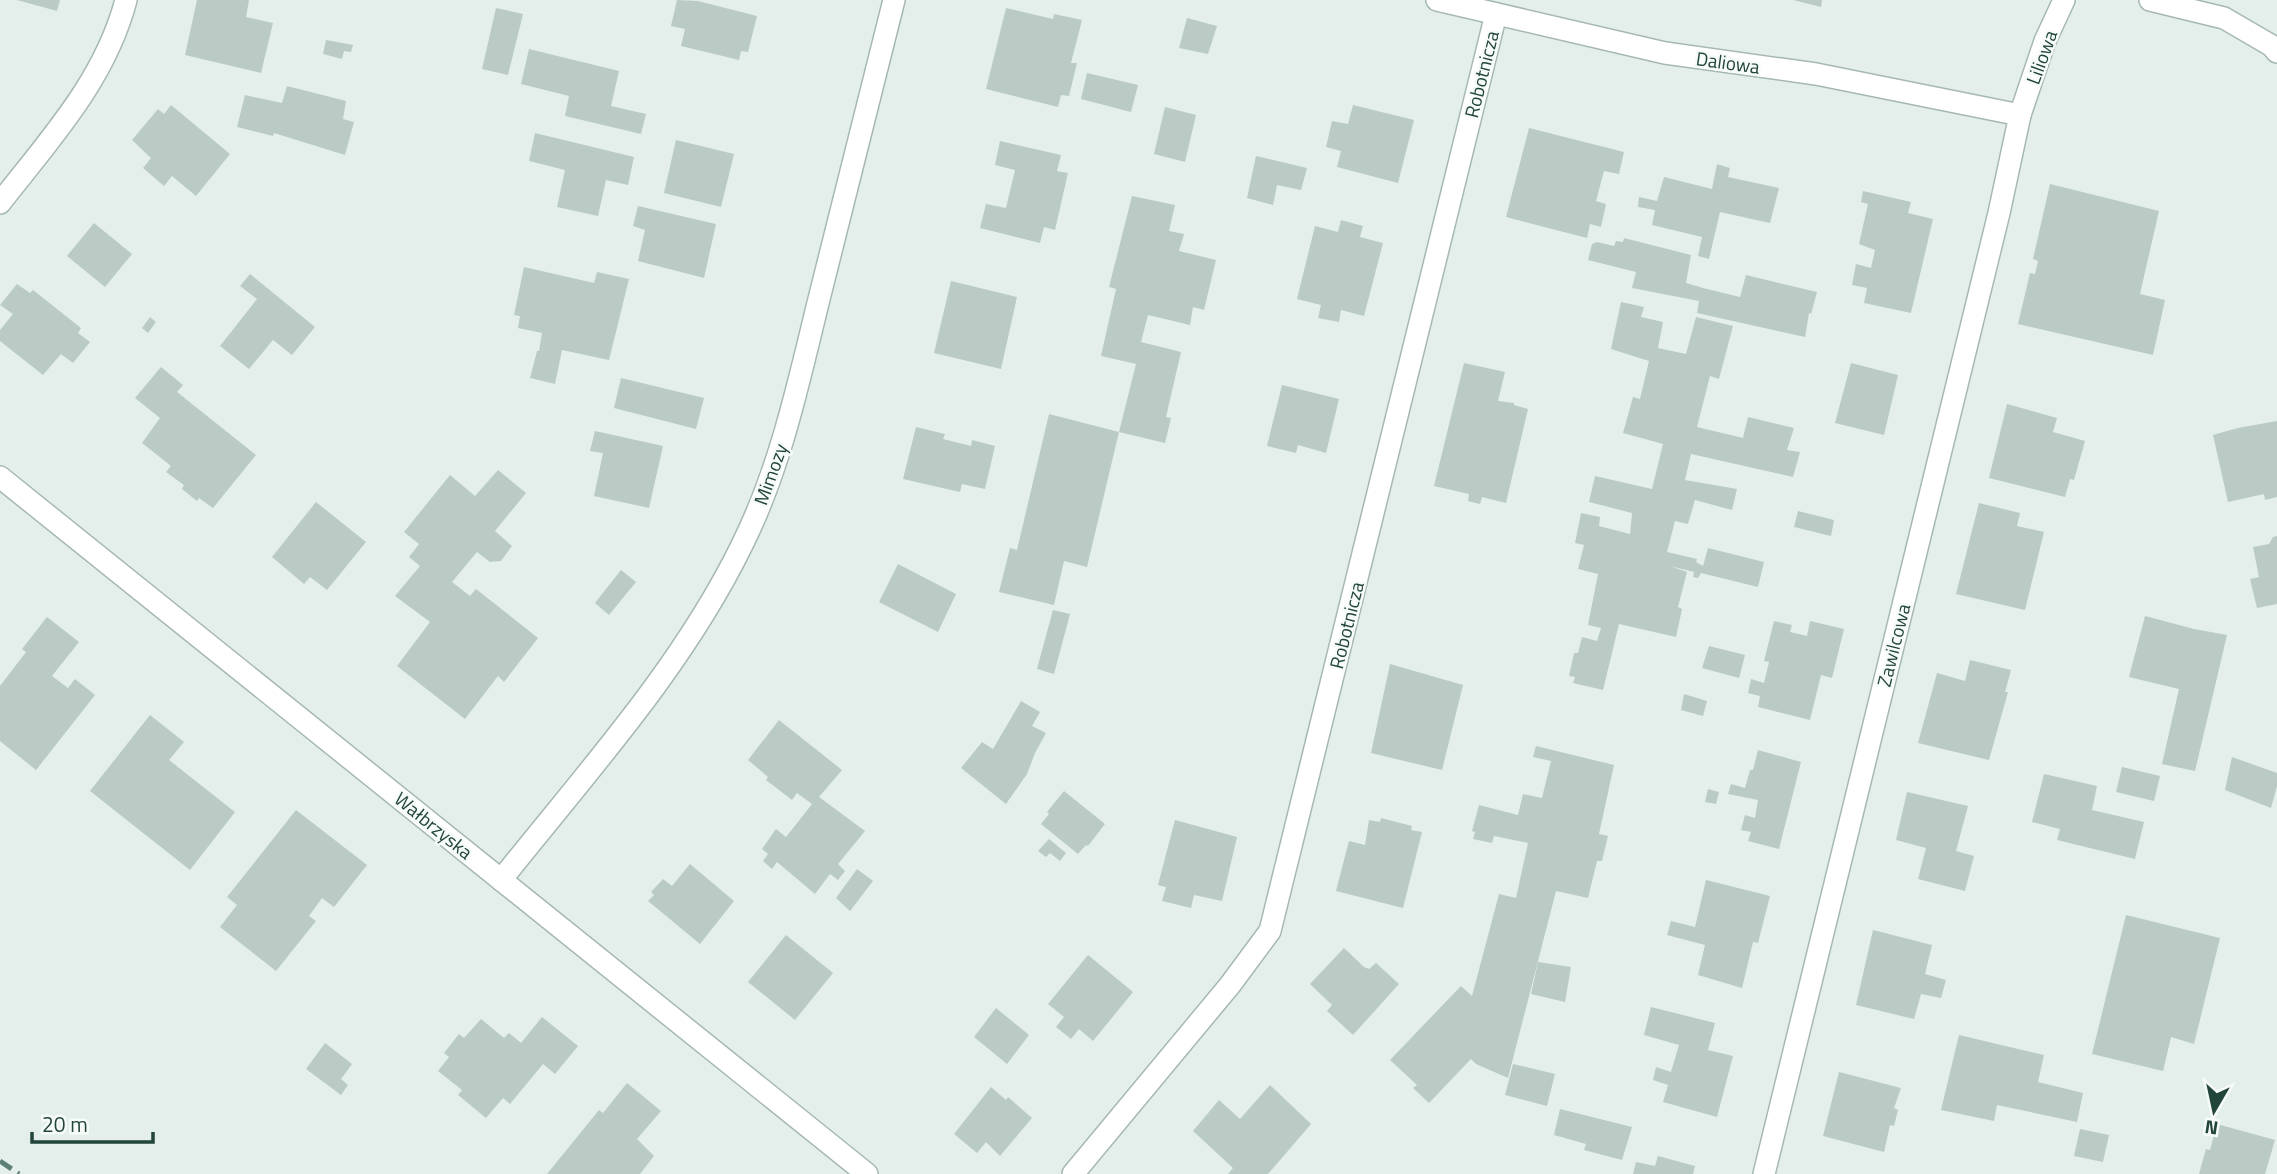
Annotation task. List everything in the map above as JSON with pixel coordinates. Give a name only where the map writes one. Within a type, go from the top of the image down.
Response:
[{"type":"street","points":[[0,203],[95,78],[109,50],[126,0]]},
{"type":"street","name":"Mimozy","points":[[501,880],[652,689],[704,616],[743,543],[781,447],[894,0]]},
{"type":"street","name":"Daliowa","points":[[1437,0],[1665,53],[1816,74],[2021,115]]},
{"type":"street","name":"Liliowa","points":[[2021,115],[2045,41],[2064,0]]},
{"type":"street","points":[[2150,0],[2224,18],[2272,46],[2277,52]]},
{"type":"street","name":"Robotnicza","points":[[1073,1174],[1230,985],[1264,940],[1274,920],[1496,14]]},
{"type":"street","name":"Zawilcowa","points":[[1764,1174],[1993,240],[2021,115]]},
{"type":"street","name":"Wałbrzyska","points":[[0,477],[867,1174]]},
{"type":"building","points":[[17,0],[60,0],[57,11]]},
{"type":"building","points":[[197,0],[249,0],[246,17],[273,23],[261,73],[185,55]]},
{"type":"building","points":[[677,0],[698,1],[757,16],[748,52],[741,51],[739,60],[681,46],[685,29],[671,26]]},
{"type":"building","points":[[1793,0],[1822,0],[1821,7]]},
{"type":"building","points":[[496,8],[523,14],[508,75],[482,69]]},
{"type":"building","points":[[1006,8],[1053,19],[1054,14],[1082,20],[1071,63],[1077,63],[1069,96],[1061,95],[1058,107],[986,89]]},
{"type":"building","points":[[1187,18],[1217,26],[1208,54],[1179,48]]},
{"type":"building","points":[[326,40],[353,45],[351,52],[344,51],[342,59],[323,54]]},
{"type":"building","points":[[529,49],[619,71],[611,106],[646,114],[641,134],[565,116],[569,96],[521,84]]},
{"type":"building","points":[[1087,73],[1138,85],[1131,112],[1081,99]]},
{"type":"building","points":[[287,86],[346,101],[343,119],[354,122],[345,155],[274,133],[273,136],[237,127],[245,95],[282,103]]},
{"type":"building","points":[[171,105],[230,154],[196,196],[172,176],[164,186],[143,168],[151,158],[132,140],[158,109],[164,114]]},
{"type":"building","points":[[1353,105],[1414,120],[1398,183],[1337,167],[1341,151],[1326,147],[1332,121],[1348,124]]},
{"type":"building","points":[[1165,107],[1196,115],[1185,162],[1154,154]]},
{"type":"building","points":[[1529,128],[1624,152],[1619,174],[1604,171],[1596,201],[1606,204],[1601,227],[1590,224],[1587,238],[1506,217]]},
{"type":"building","points":[[535,133],[634,157],[628,185],[606,180],[598,216],[557,207],[565,170],[529,161]]},
{"type":"building","points":[[676,140],[734,154],[721,207],[664,193]]},
{"type":"building","points":[[1000,141],[1061,155],[1057,171],[1068,173],[1055,230],[1044,227],[1040,243],[980,228],[986,204],[1006,208],[1015,170],[995,165]]},
{"type":"building","points":[[1256,156],[1307,168],[1301,190],[1277,185],[1273,205],[1247,198]]},
{"type":"building","points":[[1717,164],[1730,168],[1728,177],[1779,188],[1770,223],[1720,212],[1709,259],[1698,256],[1702,237],[1652,225],[1655,210],[1638,207],[1639,197],[1657,201],[1664,177],[1712,189]]},
{"type":"building","points":[[2050,184],[2159,211],[2140,294],[2165,300],[2153,355],[2018,324],[2030,273],[2035,274],[2038,261],[2033,259]]},
{"type":"building","points":[[1863,191],[1911,202],[1908,213],[1933,219],[1911,313],[1864,303],[1867,288],[1852,285],[1856,264],[1871,268],[1875,250],[1859,244],[1868,204],[1861,202]]},
{"type":"building","points":[[1132,196],[1175,205],[1169,231],[1184,234],[1179,251],[1216,260],[1204,310],[1193,307],[1190,325],[1148,315],[1141,342],[1181,352],[1166,417],[1171,418],[1165,443],[1119,432],[1136,364],[1101,356],[1116,289],[1109,287]]},
{"type":"building","points":[[638,206],[716,224],[704,278],[638,261],[645,230],[633,226]]},
{"type":"building","points":[[1341,220],[1363,226],[1360,237],[1383,243],[1364,316],[1341,310],[1339,322],[1318,318],[1321,305],[1297,299],[1315,226],[1338,232]]},
{"type":"building","points":[[94,223],[132,254],[105,287],[67,256]]},
{"type":"building","points":[[1624,238],[1691,255],[1686,283],[1703,288],[1740,297],[1746,275],[1817,292],[1811,314],[1809,313],[1805,337],[1697,313],[1699,301],[1632,288],[1636,272],[1588,260],[1592,244],[1597,242],[1614,246],[1616,241],[1623,242]]},
{"type":"building","points":[[524,267],[594,283],[597,272],[629,279],[609,360],[562,350],[555,384],[530,378],[542,333],[518,328],[520,316],[514,315]]},
{"type":"building","points":[[250,274],[315,327],[292,355],[273,340],[249,369],[220,346],[257,299],[240,286]]},
{"type":"building","points":[[951,281],[1017,297],[1001,369],[934,353]]},
{"type":"building","points":[[17,284],[30,293],[33,290],[81,328],[78,333],[90,342],[73,363],[61,354],[43,375],[0,341],[0,330],[13,314],[0,305]]},
{"type":"building","points":[[1621,302],[1644,307],[1641,317],[1663,322],[1658,348],[1686,354],[1696,317],[1733,326],[1719,379],[1710,376],[1697,427],[1743,438],[1748,417],[1794,428],[1787,450],[1800,452],[1793,477],[1691,454],[1685,480],[1737,489],[1732,510],[1695,500],[1688,524],[1675,521],[1667,552],[1697,559],[1696,562],[1703,566],[1708,548],[1764,562],[1758,587],[1701,573],[1698,578],[1693,577],[1694,572],[1670,566],[1687,572],[1678,607],[1682,609],[1676,637],[1619,624],[1603,690],[1573,683],[1575,677],[1569,676],[1574,653],[1578,653],[1582,637],[1597,641],[1601,628],[1588,625],[1598,574],[1578,569],[1584,545],[1575,543],[1581,513],[1600,517],[1599,526],[1630,534],[1632,513],[1589,502],[1595,476],[1652,489],[1663,444],[1623,433],[1633,397],[1640,399],[1649,361],[1611,349]]},
{"type":"building","points":[[150,317],[156,322],[148,333],[142,328]]},
{"type":"building","points":[[1464,363],[1505,372],[1498,401],[1514,403],[1528,409],[1506,503],[1482,497],[1480,504],[1468,501],[1469,494],[1434,486]]},
{"type":"building","points":[[1851,363],[1898,375],[1884,435],[1835,423]]},
{"type":"building","points":[[161,367],[183,385],[177,392],[256,455],[213,508],[199,498],[197,501],[182,489],[184,485],[166,472],[171,466],[142,443],[160,418],[135,398]]},
{"type":"building","points":[[621,378],[704,398],[696,429],[614,408]]},
{"type":"building","points":[[1282,385],[1339,399],[1326,453],[1298,445],[1296,453],[1267,446]]},
{"type":"building","points":[[2007,404],[2057,418],[2053,432],[2085,441],[2074,480],[2070,479],[2065,497],[1989,478]]},
{"type":"building","points":[[1049,414],[1119,432],[1087,567],[1064,561],[1054,605],[999,592],[1010,548],[1017,550]]},
{"type":"building","points":[[2277,421],[2277,497],[2265,500],[2264,494],[2228,502],[2213,435]]},
{"type":"building","points":[[916,427],[945,434],[943,439],[971,446],[972,440],[995,446],[985,489],[962,484],[960,492],[903,479]]},
{"type":"building","points":[[595,431],[663,446],[649,508],[594,496],[603,453],[590,451]]},
{"type":"building","points":[[498,470],[526,493],[495,531],[512,546],[501,561],[490,562],[477,552],[452,582],[470,596],[476,589],[538,638],[504,682],[498,676],[465,719],[397,666],[430,622],[395,596],[420,566],[409,557],[419,544],[404,532],[450,475],[475,496]]},
{"type":"building","points":[[316,502],[366,542],[327,590],[310,577],[304,584],[272,557]]},
{"type":"building","points":[[1979,503],[2020,513],[2017,526],[2044,532],[2025,610],[1956,594]]},
{"type":"building","points":[[1798,511],[1834,520],[1831,536],[1794,527]]},
{"type":"building","points":[[2277,536],[2277,604],[2257,608],[2250,579],[2259,577],[2253,547],[2269,544],[2273,537]]},
{"type":"building","points":[[898,564],[956,594],[938,632],[879,602]]},
{"type":"building","points":[[621,570],[636,582],[609,615],[595,603]]},
{"type":"building","points":[[1053,610],[1070,614],[1054,674],[1037,669]]},
{"type":"building","points":[[2145,616],[2227,635],[2195,771],[2162,764],[2179,689],[2129,677]]},
{"type":"building","points":[[47,617],[79,642],[52,676],[68,688],[75,679],[95,695],[36,770],[0,741],[0,686],[26,652],[22,649]]},
{"type":"building","points":[[1774,621],[1792,625],[1790,632],[1807,636],[1810,621],[1844,629],[1832,678],[1821,675],[1810,720],[1758,707],[1760,696],[1748,693],[1751,679],[1764,683],[1769,662],[1764,661]]},
{"type":"building","points":[[1709,646],[1745,655],[1739,678],[1702,668]]},
{"type":"building","points":[[1970,660],[2011,670],[2005,692],[2008,692],[1989,760],[1918,743],[1937,673],[1965,681]]},
{"type":"building","points":[[1390,664],[1463,685],[1442,770],[1371,753]]},
{"type":"building","points":[[1684,694],[1707,701],[1703,716],[1681,710]]},
{"type":"building","points":[[1021,701],[1040,712],[1032,726],[1046,733],[1027,774],[1006,804],[961,768],[982,742],[993,749]]},
{"type":"building","points":[[150,715],[184,742],[169,760],[235,812],[190,870],[90,791]]},
{"type":"building","points":[[779,720],[842,770],[819,797],[865,831],[838,864],[845,871],[838,880],[830,874],[815,894],[777,862],[772,869],[763,861],[768,854],[762,849],[776,829],[786,837],[812,804],[797,793],[792,800],[766,780],[768,777],[748,760]]},
{"type":"building","points":[[1536,746],[1614,765],[1599,834],[1608,836],[1602,861],[1597,861],[1588,898],[1556,891],[1508,1078],[1476,1064],[1471,1059],[1429,1103],[1413,1088],[1417,1085],[1390,1060],[1461,986],[1472,996],[1499,894],[1516,898],[1528,843],[1494,836],[1492,843],[1473,839],[1475,832],[1472,831],[1479,805],[1518,815],[1523,794],[1542,798],[1551,761],[1533,757]]},
{"type":"building","points":[[1758,750],[1801,762],[1779,849],[1748,841],[1751,832],[1741,830],[1745,815],[1755,818],[1758,800],[1728,794],[1731,784],[1745,788]]},
{"type":"building","points":[[2232,757],[2277,773],[2277,786],[2271,808],[2225,790]]},
{"type":"building","points":[[2122,767],[2160,776],[2154,801],[2116,792]]},
{"type":"building","points":[[2044,774],[2097,786],[2092,810],[2144,822],[2135,859],[2057,840],[2060,829],[2032,822]]},
{"type":"building","points":[[1708,789],[1719,792],[1716,804],[1705,802]]},
{"type":"building","points":[[1064,791],[1105,824],[1078,854],[1041,824]]},
{"type":"building","points":[[1907,792],[1968,806],[1956,851],[1974,856],[1965,891],[1918,879],[1926,848],[1896,840]]},
{"type":"building","points":[[296,810],[367,865],[334,907],[322,898],[309,916],[316,921],[276,971],[220,927],[237,905],[227,897]]},
{"type":"building","points":[[1381,818],[1412,826],[1411,830],[1422,832],[1403,908],[1336,891],[1349,841],[1365,845],[1369,820],[1380,822]]},
{"type":"building","points":[[1175,820],[1237,837],[1222,901],[1194,895],[1191,908],[1162,901],[1166,887],[1158,885]]},
{"type":"building","points":[[1049,839],[1066,853],[1060,861],[1050,853],[1046,857],[1038,851]]},
{"type":"building","points":[[690,864],[734,901],[700,944],[648,901],[654,895],[651,892],[663,879],[672,886]]},
{"type":"building","points":[[857,869],[873,881],[850,911],[836,898]]},
{"type":"building","points":[[1706,880],[1770,896],[1758,943],[1753,942],[1742,988],[1698,975],[1705,945],[1667,935],[1671,921],[1695,927]]},
{"type":"building","points":[[2126,915],[2220,938],[2194,1044],[2171,1037],[2163,1071],[2092,1054]]},
{"type":"building","points":[[1873,930],[1932,945],[1925,974],[1946,980],[1941,998],[1921,994],[1914,1019],[1856,1005]]},
{"type":"building","points":[[786,935],[833,973],[795,1020],[748,982]]},
{"type":"building","points":[[1344,948],[1364,967],[1369,969],[1376,963],[1399,984],[1353,1035],[1327,1011],[1332,1005],[1310,984]]},
{"type":"building","points":[[1088,955],[1133,992],[1093,1041],[1079,1029],[1071,1039],[1056,1027],[1064,1017],[1048,1004]]},
{"type":"building","points":[[1538,962],[1571,967],[1565,1002],[1531,994]]},
{"type":"building","points":[[1651,1007],[1715,1023],[1708,1050],[1733,1056],[1717,1117],[1663,1102],[1668,1085],[1653,1080],[1656,1067],[1671,1072],[1679,1045],[1644,1035]]},
{"type":"building","points":[[996,1008],[1029,1035],[1007,1064],[974,1037]]},
{"type":"building","points":[[542,1017],[578,1046],[555,1074],[543,1064],[510,1104],[503,1098],[486,1118],[458,1095],[462,1090],[438,1071],[449,1057],[444,1053],[459,1034],[464,1038],[481,1019],[504,1038],[509,1033],[521,1043]]},
{"type":"building","points":[[1959,1035],[2044,1055],[2038,1082],[2083,1093],[2077,1122],[1997,1105],[1994,1121],[1941,1110]]},
{"type":"building","points":[[325,1043],[352,1064],[341,1079],[348,1085],[341,1095],[306,1069]]},
{"type":"building","points":[[1513,1064],[1555,1074],[1547,1106],[1505,1095]]},
{"type":"building","points":[[1839,1072],[1901,1088],[1894,1108],[1898,1110],[1894,1126],[1890,1125],[1884,1152],[1823,1136]]},
{"type":"building","points":[[627,1083],[661,1111],[637,1139],[654,1156],[640,1174],[547,1174],[599,1110],[603,1113]]},
{"type":"building","points":[[1270,1085],[1311,1124],[1268,1174],[1228,1174],[1233,1168],[1193,1131],[1219,1100],[1240,1119]]},
{"type":"building","points":[[991,1087],[1006,1100],[1008,1097],[1032,1118],[1000,1156],[986,1142],[977,1153],[954,1134]]},
{"type":"building","points":[[1560,1109],[1632,1127],[1622,1160],[1584,1150],[1586,1144],[1554,1135]]},
{"type":"building","points":[[2217,1124],[2275,1140],[2265,1174],[2199,1174],[2206,1149],[2210,1150]]},
{"type":"building","points":[[2080,1129],[2109,1135],[2103,1162],[2074,1156]]},
{"type":"building","points":[[1658,1156],[1695,1166],[1693,1174],[1633,1174],[1636,1162],[1655,1166]]},
{"type":"railway","points":[[0,1161],[19,1174]]}]
